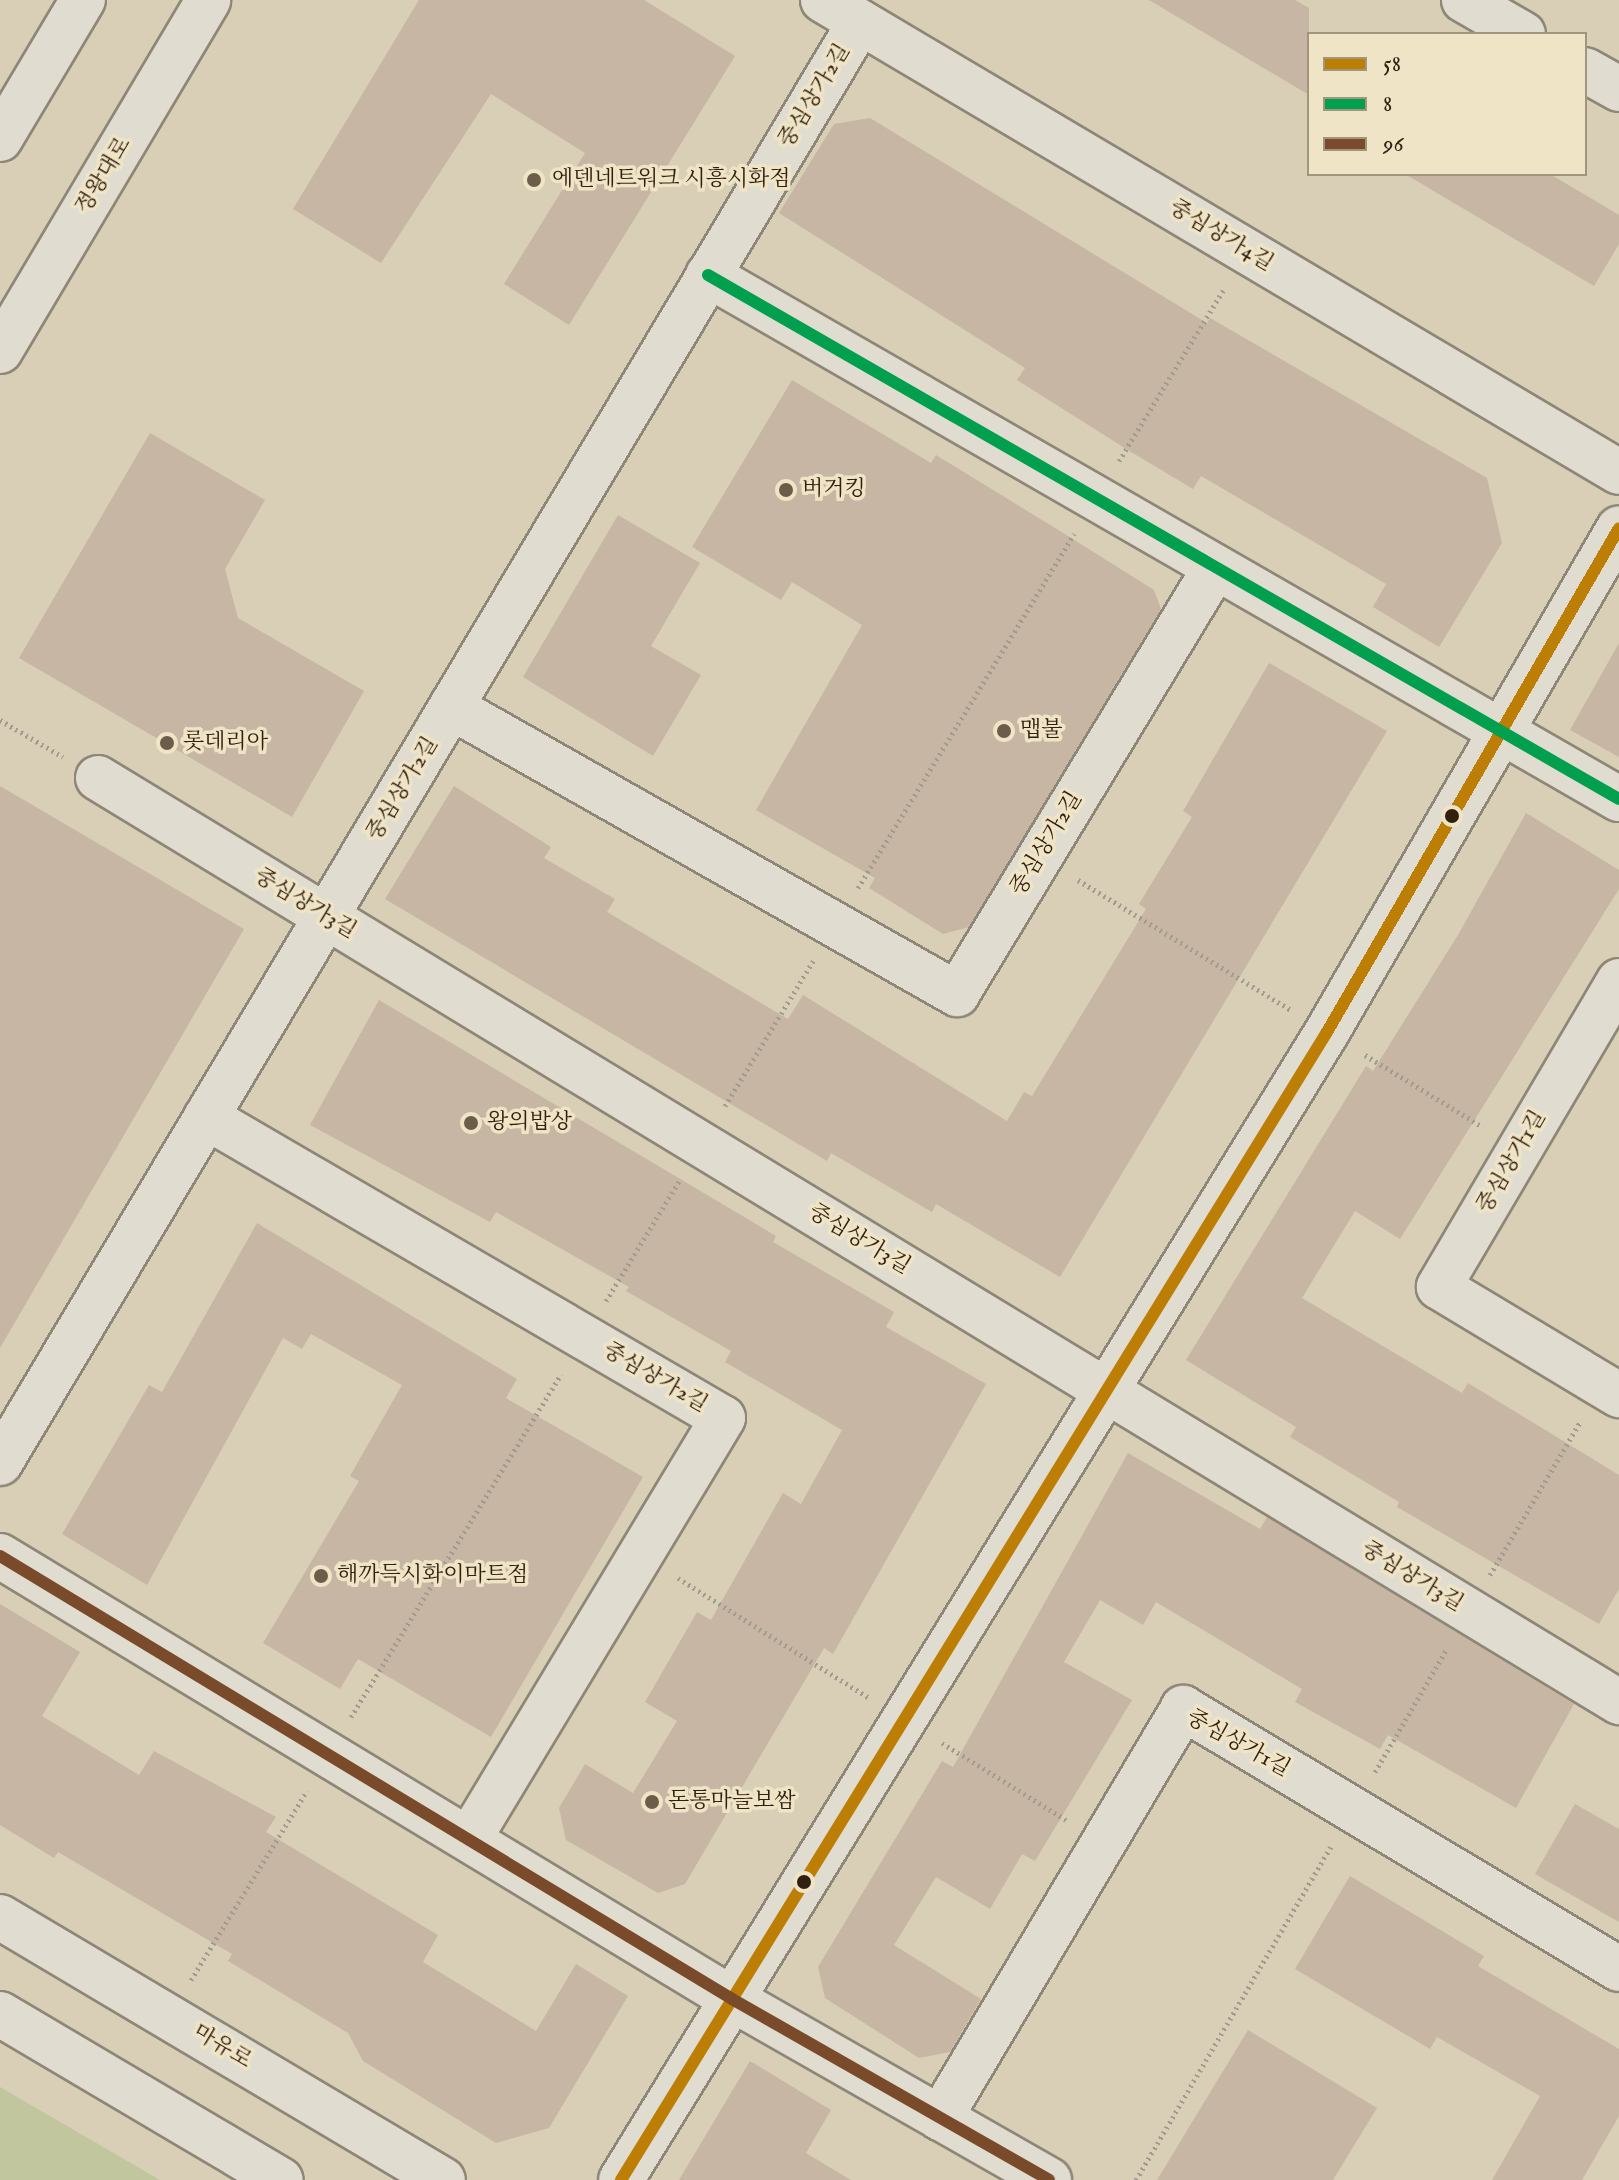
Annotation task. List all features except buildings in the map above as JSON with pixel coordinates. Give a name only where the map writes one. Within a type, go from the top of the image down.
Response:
[{"type":"street","points":[[0,139],[83,0]]},
{"type":"street","name":"정왕대로","points":[[0,351],[208,0]]},
{"type":"street","name":"중심상가4길","points":[[823,0],[1619,472]]},
{"type":"street","points":[[1464,0],[1520,32]]},
{"type":"street","name":"중심상가2길","points":[[0,1463],[860,22]]},
{"type":"street","points":[[1587,71],[1619,89]]},
{"type":"street","points":[[708,275],[1619,799]]},
{"type":"street","points":[[621,2180],[1109,1392],[1327,1032],[1619,528]]},
{"type":"street","name":"중심상가2길","points":[[451,707],[957,994],[1216,567]]},
{"type":"street","name":"중심상가3길","points":[[98,778],[1619,1702]]},
{"type":"street","name":"중심상가1길","points":[[1610,1390],[1439,1287],[1619,981]]},
{"type":"street","name":"중심상가2길","points":[[206,1117],[723,1418],[471,1836]]},
{"type":"street","points":[[0,1556],[471,1836],[732,1999],[1049,2180]]},
{"type":"street","name":"중심상가1길","points":[[940,2118],[1183,1708],[1619,1969]]},
{"type":"street","name":"마유로","points":[[0,1917],[443,2180]]},
{"type":"street","points":[[0,2014],[281,2180]]},
{"type":"path","points":[[0,720],[98,778]]},
{"type":"path","points":[[1039,857],[1519,1149]]},
{"type":"path","points":[[1136,2180],[1469,1611],[1610,1390]]},
{"type":"green space","points":[[0,2087],[160,2180],[0,2180]]},
{"type":"transit line","name":"8","points":[[708,275],[1619,799]]},
{"type":"transit line","name":"58","points":[[621,2180],[1327,1032],[1619,528]]},
{"type":"transit line","name":"96","points":[[0,1556],[732,1999],[1049,2180]]},
{"type":"place","name":"에덴네트워크 시흥시화점","points":[[534,180]]},
{"type":"place","name":"버거킹","points":[[786,490]]},
{"type":"place","name":"맵불","points":[[1004,731]]},
{"type":"place","name":"롯데리아","points":[[167,743]]},
{"type":"place","name":"왕의밥상","points":[[471,1123]]},
{"type":"place","name":"해까득시화이마트점","points":[[321,1576]]},
{"type":"place","name":"돈통마늘보쌈","points":[[652,1802]]}]
